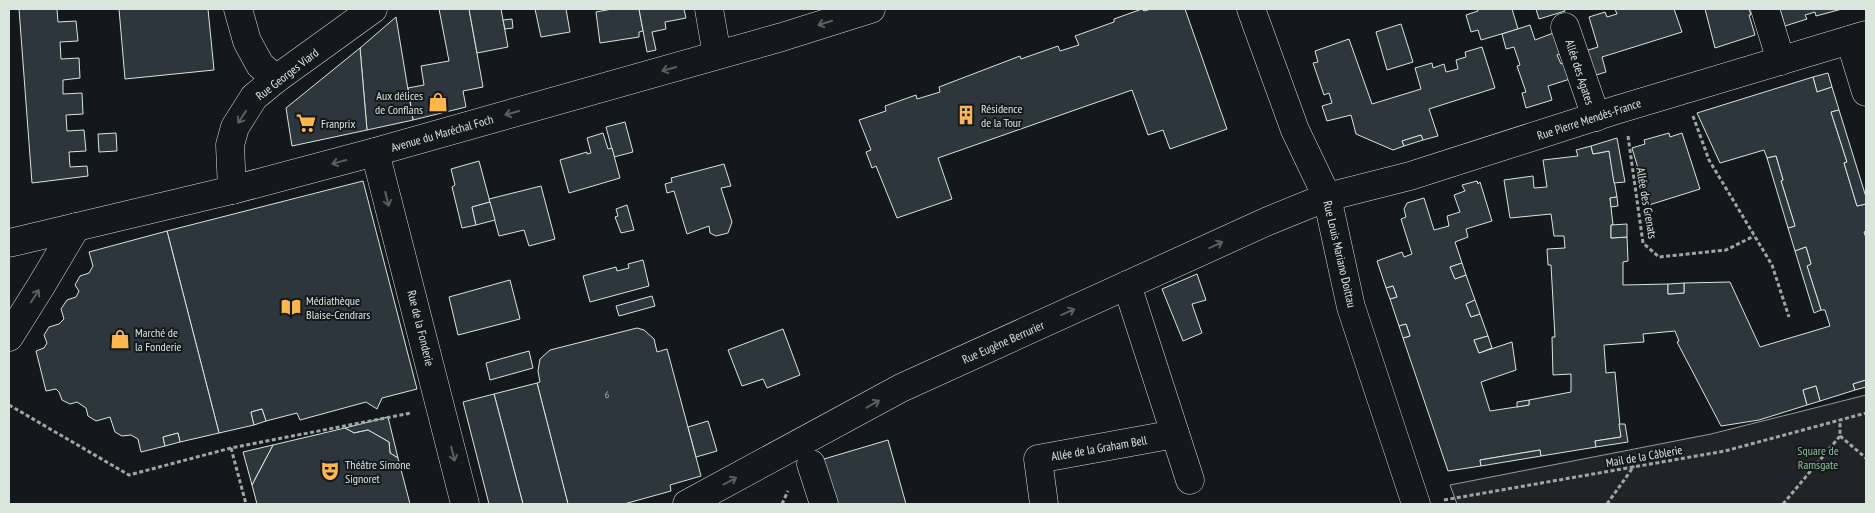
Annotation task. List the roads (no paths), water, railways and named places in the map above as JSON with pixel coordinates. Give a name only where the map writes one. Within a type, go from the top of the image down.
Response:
[{"type":"street","points":[[238,9],[247,41],[260,65],[276,79]]},
{"type":"street","points":[[709,9],[716,55]]},
{"type":"street","name":"Avenue du Maréchal Foch","points":[[9,244],[232,190],[375,152],[871,9]]},
{"type":"street","name":"Rue Louis Mariano Doittau","points":[[1251,9],[1295,130],[1327,196],[1351,308],[1429,502]]},
{"type":"street","points":[[1765,9],[1781,61]]},
{"type":"street","name":"Rue Georges Viard","points":[[232,190],[230,146],[235,127],[254,97],[360,14]]},
{"type":"street","name":"Allée des Agates","points":[[1565,27],[1596,117]]},
{"type":"street","name":"Rue Pierre Mendès-France","points":[[1327,196],[1410,176],[1624,108],[1858,37],[1866,92]]},
{"type":"street","name":"Rue de la Fonderie","points":[[375,152],[465,504]]},
{"type":"street","name":"Rue Eugène Berrurier","points":[[688,504],[901,388],[1327,196]]},
{"type":"street","points":[[9,337],[42,286],[76,227]]},
{"type":"street","points":[[1127,285],[1190,480]]},
{"type":"street","name":"Allée de la Graham Bell","points":[[1044,504],[1038,459],[1175,434]]},
{"type":"street","points":[[811,464],[824,504]]},
{"type":"place","name":"Aux délices de Conflans","points":[[438,102]]},
{"type":"place","name":"Résidence de la Tour","points":[[966,115]]},
{"type":"place","name":"Franprix","points":[[306,123]]},
{"type":"place","name":"Médiathèque Blaise-Cendrars","points":[[291,307]]},
{"type":"place","name":"Marché de la Fonderie","points":[[120,339]]},
{"type":"place","name":"Théâtre Simone Signoret","points":[[330,471]]},
{"type":"park label","name":"Square de Ramsgate","points":[[1818,457]]}]
